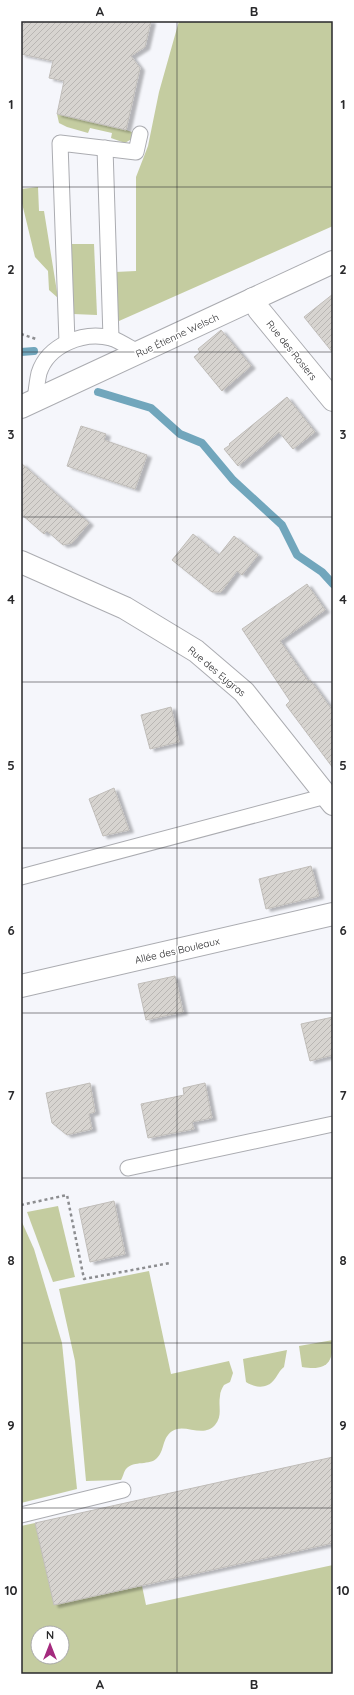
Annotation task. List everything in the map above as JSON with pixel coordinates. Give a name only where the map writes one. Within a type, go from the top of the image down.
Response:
[{"type":"street","name":"Rue Étienne Welsch","points":[[28,404],[333,262]]},
{"type":"street","name":"Rue des Rosiers","points":[[253,299],[259,310],[333,400]]},
{"type":"street","name":"Rue des Eygras","points":[[21,562],[125,608],[196,651],[244,692],[330,800]]},
{"type":"street","name":"Allée des Bouleaux","points":[[21,986],[333,914]]},
{"type":"lane","points":[[67,342],[60,143],[136,152],[140,134]]},
{"type":"lane","points":[[105,148],[111,338]]},
{"type":"lane","points":[[28,404],[40,372],[52,353],[67,342],[89,337],[111,338],[139,353]]},
{"type":"lane","points":[[21,877],[330,800]]},
{"type":"lane","points":[[128,1168],[333,1124]]},
{"type":"lane","points":[[21,1515],[122,1490]]},
{"type":"path","points":[[21,1205],[67,1195],[84,1279],[170,1263]]},
{"type":"green space","points":[[179,21],[333,21],[333,226],[119,321],[114,318],[115,272],[136,271],[136,177],[148,146],[159,92]]},
{"type":"green space","points":[[57,114],[135,133],[133,138],[125,143],[111,138],[112,133],[90,128],[88,133],[67,127],[59,123]]},
{"type":"green space","points":[[38,187],[39,211],[44,211],[58,298],[49,290],[48,271],[35,257],[21,199],[21,189]]},
{"type":"green space","points":[[70,244],[94,244],[97,315],[73,314]]},
{"type":"green space","points":[[58,1206],[75,1277],[53,1282],[27,1212]]},
{"type":"green space","points":[[21,1220],[34,1249],[62,1343],[77,1489],[21,1503]]},
{"type":"green space","points":[[149,1271],[171,1374],[229,1361],[233,1373],[230,1382],[224,1385],[221,1390],[219,1418],[215,1425],[211,1428],[201,1431],[181,1428],[172,1431],[168,1434],[162,1450],[157,1458],[150,1462],[129,1466],[125,1470],[121,1480],[86,1481],[75,1361],[59,1289]]},
{"type":"green space","points":[[333,1340],[332,1354],[327,1364],[317,1368],[302,1367],[299,1346]]},
{"type":"green space","points":[[287,1350],[284,1367],[271,1383],[261,1387],[246,1382],[243,1359]]},
{"type":"green space","points":[[35,1523],[54,1605],[142,1586],[146,1605],[333,1565],[333,1674],[21,1674],[21,1526]]},
{"type":"building","points":[[21,21],[151,21],[145,47],[131,56],[140,68],[126,130],[57,114],[64,81],[49,78],[53,61],[21,54]]},
{"type":"building","points":[[333,294],[333,353],[304,317]]},
{"type":"building","points":[[221,330],[251,366],[222,391],[194,357],[200,352],[198,349]]},
{"type":"building","points":[[287,397],[315,432],[293,449],[279,432],[238,466],[224,449]]},
{"type":"building","points":[[81,426],[106,434],[104,440],[147,455],[135,489],[67,466]]},
{"type":"building","points":[[21,463],[89,523],[72,543],[63,545],[47,531],[44,534],[21,514]]},
{"type":"building","points":[[193,534],[219,555],[234,536],[258,555],[242,575],[237,571],[221,592],[212,592],[172,560]]},
{"type":"building","points":[[307,584],[325,610],[280,641],[308,681],[310,680],[333,711],[333,768],[286,705],[290,701],[242,629]]},
{"type":"building","points":[[171,707],[179,742],[150,749],[141,715]]},
{"type":"building","points":[[114,788],[129,830],[103,836],[89,799]]},
{"type":"building","points":[[311,866],[319,896],[266,909],[259,879]]},
{"type":"building","points":[[175,976],[183,1012],[146,1020],[138,984]]},
{"type":"building","points":[[333,1017],[333,1055],[310,1061],[301,1024]]},
{"type":"building","points":[[90,1083],[95,1112],[89,1114],[92,1129],[67,1135],[52,1123],[46,1093]]},
{"type":"building","points":[[205,1083],[212,1118],[192,1122],[194,1129],[148,1138],[141,1104],[184,1095],[183,1088]]},
{"type":"building","points":[[114,1201],[125,1254],[90,1262],[79,1209]]},
{"type":"building","points":[[333,1457],[333,1543],[54,1605],[35,1523]]},
{"type":"waterway","points":[[21,352],[34,351]]},
{"type":"waterway","points":[[98,392],[151,408],[180,434],[202,443],[233,480],[282,525],[297,555],[322,572],[333,584]]}]
